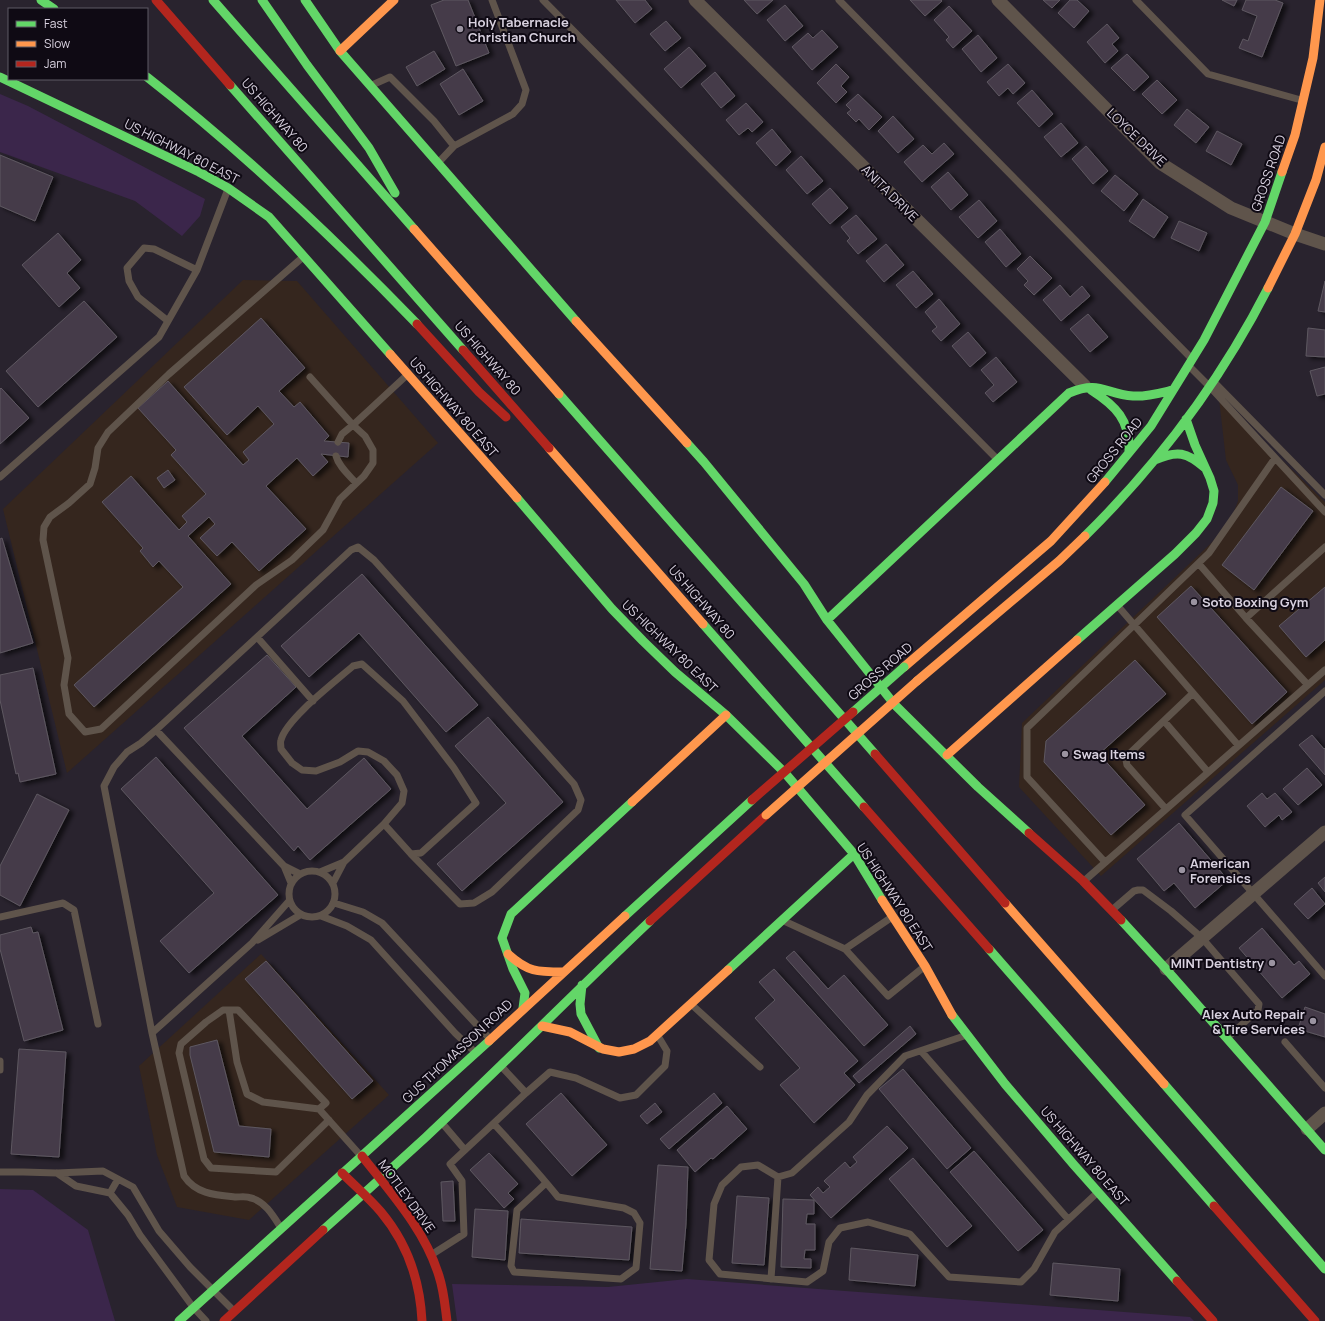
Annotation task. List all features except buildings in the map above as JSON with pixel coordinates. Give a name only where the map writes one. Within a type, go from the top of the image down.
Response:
[{"type":"main road","points":[[41,0],[53,8]]},
{"type":"main road","name":"US HIGHWAY 80","points":[[156,0],[1315,1321]]},
{"type":"main road","points":[[213,0],[1325,1269]]},
{"type":"main road","points":[[262,0],[307,65],[369,148],[419,235]]},
{"type":"main road","points":[[305,0],[340,50],[371,86],[598,346],[704,462],[804,584],[827,620],[895,705],[978,787],[1083,881],[1112,910],[1166,969],[1325,1150]]},
{"type":"main road","points":[[340,50],[394,0]]},
{"type":"main road","name":"GROSS ROAD","points":[[752,800],[1051,541],[1095,494],[1151,426],[1204,340],[1265,222],[1295,135],[1313,58],[1320,0]]},
{"type":"main road","name":"US HIGHWAY 80 EAST","points":[[0,77],[199,172],[228,188],[269,217],[408,374],[612,609],[643,642],[675,672],[726,715],[785,773],[854,854],[892,917],[925,966],[948,1010],[1005,1084],[1212,1321]]},
{"type":"main road","points":[[148,78],[222,136],[263,173],[345,251],[417,324],[492,405],[568,469]]},
{"type":"main road","points":[[224,1321],[442,1122],[498,1062],[542,1026],[582,985],[672,900],[917,681],[1059,561],[1113,508],[1154,460],[1186,419],[1211,383],[1257,309],[1295,234],[1316,180],[1325,147]]},
{"type":"main road","points":[[1085,386],[1113,405],[1123,418],[1129,432],[1129,451]]},
{"type":"main road","points":[[827,620],[1069,393],[1085,386],[1096,386],[1130,396],[1147,396],[1174,390]]},
{"type":"main road","points":[[947,755],[1175,554],[1196,533],[1207,519],[1213,503],[1214,490],[1186,419]]},
{"type":"main road","points":[[1154,460],[1177,452],[1190,456],[1205,468]]},
{"type":"main road","points":[[523,1008],[525,993],[513,969],[502,938],[511,914],[726,715]]},
{"type":"main road","name":"GUS THOMASSON ROAD","points":[[179,1321],[281,1228],[479,1054],[523,1008],[752,800]]},
{"type":"main road","points":[[542,1026],[564,1029],[576,1034],[599,1048],[615,1052],[630,1052],[640,1048],[657,1035],[854,854]]},
{"type":"main road","points":[[506,951],[520,965],[529,970],[563,972]]},
{"type":"main road","points":[[582,985],[580,1004],[581,1014],[599,1048]]},
{"type":"main road","name":"MOTLEY DRIVE","points":[[362,1156],[405,1210],[424,1240],[422,1259],[422,1321]]},
{"type":"main road","name":"MOTLEY DRIVE","points":[[342,1174],[378,1209],[422,1259],[438,1272],[444,1294],[447,1321]]},
{"type":"street","name":"ANITA DRIVE","points":[[695,0],[1085,386]]},
{"type":"street","name":"LOYCE DRIVE","points":[[998,0],[1160,163],[1231,208],[1295,234],[1325,244]]},
{"type":"street","points":[[1166,969],[1325,832]]},
{"type":"street","points":[[1307,1129],[1325,1113]]},
{"type":"lane","points":[[438,163],[454,146],[513,114],[522,104],[526,90],[492,0]]},
{"type":"lane","points":[[543,0],[998,460]]},
{"type":"lane","points":[[839,0],[1190,362],[1325,495]]},
{"type":"lane","points":[[1136,0],[1208,74],[1303,100]]},
{"type":"lane","points":[[371,86],[390,77],[434,121],[454,146]]},
{"type":"lane","points":[[0,477],[159,337],[197,270],[228,188]]},
{"type":"lane","points":[[168,320],[138,297],[129,281],[127,268],[144,248],[154,249],[197,270]]},
{"type":"lane","points":[[304,256],[169,374],[108,432],[98,448],[90,484],[69,503],[50,517],[44,526],[43,540],[68,658],[64,685],[69,714],[85,732],[101,729],[256,585],[292,560],[323,530],[340,499],[364,476],[373,463],[373,450],[365,436],[353,425],[310,377]]},
{"type":"lane","points":[[338,442],[342,434],[408,374]]},
{"type":"lane","points":[[1211,383],[1275,458],[1325,512]]},
{"type":"lane","points":[[336,456],[341,466],[356,483]]},
{"type":"lane","points":[[1104,862],[1027,777],[1027,728],[1209,554],[1275,458]]},
{"type":"lane","points":[[281,1228],[272,1214],[262,1203],[252,1198],[203,1192],[190,1184],[184,1176],[152,1033],[104,786],[114,767],[126,752],[156,730],[351,550],[358,547],[374,560],[569,778],[574,784],[581,800],[578,810],[492,892],[474,902],[460,904],[384,824]]},
{"type":"lane","points":[[1246,618],[1325,547]]},
{"type":"lane","points":[[1199,564],[1246,618],[1308,685]]},
{"type":"lane","points":[[1117,605],[1238,745]]},
{"type":"lane","points":[[257,637],[313,701]]},
{"type":"lane","points":[[333,884],[344,862],[384,824],[402,803],[404,791],[397,775],[384,761],[368,752],[358,751],[340,762],[316,771],[302,770],[292,763],[281,749],[281,739],[291,722],[353,666],[362,664],[403,701],[454,768],[476,802],[421,853],[411,854]]},
{"type":"lane","points":[[1083,881],[1325,670]]},
{"type":"lane","points":[[1324,974],[1185,815],[1325,691]]},
{"type":"lane","points":[[1166,809],[1127,765],[1126,760],[1128,754],[1193,693]]},
{"type":"lane","points":[[1164,721],[1208,772]]},
{"type":"lane","points":[[156,730],[284,866],[300,874]]},
{"type":"lane","points":[[320,872],[344,862]]},
{"type":"lane","points":[[284,866],[291,883]]},
{"type":"lane","points":[[313,870],[320,872],[333,884],[336,893],[334,903],[331,908],[321,916],[314,918],[300,915],[295,911],[289,901],[289,889],[291,883],[300,874],[306,871],[313,870]]},
{"type":"lane","points":[[1112,910],[1134,891],[1143,890],[1171,911],[1202,938],[1259,1004],[1258,1010],[1227,1038]]},
{"type":"lane","points":[[152,1033],[252,944],[289,901]]},
{"type":"lane","points":[[0,918],[64,903],[74,910],[98,1024]]},
{"type":"lane","points":[[334,903],[363,912],[382,923],[491,1043]]},
{"type":"lane","points":[[252,944],[300,915]]},
{"type":"lane","points":[[321,916],[347,926],[371,940],[455,1033],[479,1054]]},
{"type":"lane","points":[[845,949],[892,917]]},
{"type":"lane","points":[[782,920],[845,949],[888,996],[925,966]]},
{"type":"lane","points":[[691,1004],[760,1067]]},
{"type":"lane","points":[[319,1109],[326,1103],[238,1010],[223,1010],[206,1022],[181,1044],[179,1053],[204,1159],[211,1168],[276,1172],[330,1120]]},
{"type":"lane","points":[[229,1010],[237,1062],[247,1094],[263,1102],[319,1109],[362,1156]]},
{"type":"lane","points":[[422,1259],[464,1234],[462,1181],[450,1164],[550,1072],[576,1078],[620,1098],[636,1095],[665,1066],[667,1051],[657,1035]]},
{"type":"lane","points":[[967,1035],[906,1056],[866,1095],[849,1122],[792,1173],[778,1177],[758,1165],[741,1167],[722,1186],[714,1204],[708,1260],[720,1274],[807,1282],[823,1271],[829,1242],[840,1228],[868,1222],[910,1234],[949,1277],[1021,1282],[1034,1269],[1055,1232],[1098,1192]]},
{"type":"lane","points":[[1285,1042],[1325,1088]]},
{"type":"lane","points":[[921,1051],[1068,1220]]},
{"type":"lane","points":[[0,1061],[0,1070]]},
{"type":"lane","points":[[498,1062],[526,1093]]},
{"type":"lane","points":[[442,1122],[465,1150]]},
{"type":"lane","points":[[494,1124],[530,1163],[546,1183],[558,1198],[624,1208],[634,1213],[640,1223],[636,1268],[621,1280],[514,1272],[511,1266],[517,1210],[546,1183]]},
{"type":"lane","points":[[0,1172],[57,1173],[103,1171],[134,1187],[159,1232],[190,1267],[235,1311]]},
{"type":"lane","points":[[57,1173],[76,1186],[110,1193],[128,1215],[140,1235],[193,1307],[206,1321]]},
{"type":"lane","points":[[771,1279],[778,1177]]},
{"type":"lane","points":[[110,1193],[118,1179]]},
{"type":"shaded area","points":[[0,94],[28,106],[205,199],[200,216],[182,236],[135,201],[0,152]]},
{"type":"shaded area","points":[[243,280],[297,281],[438,443],[67,773],[3,509]]},
{"type":"shaded area","points":[[1219,399],[1325,502],[1325,680],[1101,876],[1019,787],[1022,723],[1228,527],[1238,501],[1238,485],[1226,460]]},
{"type":"shaded area","points":[[261,954],[389,1095],[249,1220],[177,1207],[157,1155],[139,1066]]},
{"type":"shaded area","points":[[0,1189],[33,1190],[88,1230],[115,1321],[0,1321]]},
{"type":"shaded area","points":[[687,1279],[1190,1317],[1194,1321],[457,1321],[452,1284],[608,1287]]},
{"type":"traffic: fast","points":[[41,0],[53,8]]},
{"type":"traffic: fast","points":[[213,0],[414,229]]},
{"type":"traffic: fast","points":[[262,0],[307,65],[369,148],[395,193]]},
{"type":"traffic: fast","points":[[305,0],[340,51],[576,321]]},
{"type":"traffic: fast","points":[[0,77],[199,172],[228,188],[269,217],[390,354]]},
{"type":"traffic: fast","points":[[148,78],[218,135],[320,227],[417,324]]},
{"type":"traffic: fast","points":[[230,85],[463,350]]},
{"type":"traffic: fast","points":[[1105,482],[1151,426],[1204,340],[1265,222],[1282,172]]},
{"type":"traffic: fast","points":[[1085,536],[1138,480],[1186,420],[1230,355],[1268,288]]},
{"type":"traffic: fast","points":[[827,620],[1069,393],[1080,389],[1095,388],[1123,395],[1138,396],[1173,390]]},
{"type":"traffic: fast","points":[[1091,390],[1108,402],[1120,415],[1127,431],[1129,451]]},
{"type":"traffic: fast","points":[[559,394],[875,754]]},
{"type":"traffic: fast","points":[[1077,640],[1175,554],[1196,533],[1207,519],[1213,503],[1214,491],[1186,419]]},
{"type":"traffic: fast","points":[[687,443],[804,584],[827,620],[895,705],[978,787],[1029,833]]},
{"type":"traffic: fast","points":[[1155,460],[1170,455],[1182,454],[1193,459],[1205,468]]},
{"type":"traffic: fast","points":[[517,498],[612,609],[643,641],[675,672],[726,715],[785,773],[854,854],[882,900]]},
{"type":"traffic: fast","points":[[703,624],[864,807]]},
{"type":"traffic: fast","points":[[853,712],[904,667]]},
{"type":"traffic: fast","points":[[625,916],[752,800]]},
{"type":"traffic: fast","points":[[523,1008],[525,993],[513,969],[502,938],[511,914],[632,802]]},
{"type":"traffic: fast","points":[[728,970],[854,854]]},
{"type":"traffic: fast","points":[[1121,920],[1325,1150]]},
{"type":"traffic: fast","points":[[323,1230],[413,1149],[650,921]]},
{"type":"traffic: fast","points":[[989,949],[1214,1206]]},
{"type":"traffic: fast","points":[[582,985],[580,1004],[581,1014],[599,1048]]},
{"type":"traffic: fast","points":[[952,1015],[1005,1084],[1074,1165],[1177,1281]]},
{"type":"traffic: fast","points":[[179,1321],[489,1041]]},
{"type":"traffic: fast","points":[[1164,1084],[1325,1269]]},
{"type":"traffic: slow","points":[[340,51],[394,0]]},
{"type":"traffic: slow","points":[[1282,172],[1295,135],[1313,58],[1320,0]]},
{"type":"traffic: slow","points":[[1268,288],[1295,234],[1316,180],[1325,147]]},
{"type":"traffic: slow","points":[[414,229],[559,394]]},
{"type":"traffic: slow","points":[[576,321],[687,443]]},
{"type":"traffic: slow","points":[[390,354],[517,498]]},
{"type":"traffic: slow","points":[[549,448],[703,624]]},
{"type":"traffic: slow","points":[[904,667],[1051,541],[1105,482]]},
{"type":"traffic: slow","points":[[917,681],[1059,561],[1085,536]]},
{"type":"traffic: slow","points":[[947,755],[1077,640]]},
{"type":"traffic: slow","points":[[766,815],[917,681]]},
{"type":"traffic: slow","points":[[632,802],[726,715]]},
{"type":"traffic: slow","points":[[882,900],[925,966],[952,1015]]},
{"type":"traffic: slow","points":[[1005,903],[1164,1084]]},
{"type":"traffic: slow","points":[[489,1041],[625,916]]},
{"type":"traffic: slow","points":[[508,954],[527,968],[533,970],[563,972]]},
{"type":"traffic: slow","points":[[542,1026],[570,1032],[603,1049],[619,1052],[634,1049],[650,1041],[728,970]]},
{"type":"traffic: jam","points":[[156,0],[230,85]]},
{"type":"traffic: jam","points":[[417,324],[479,392],[506,417]]},
{"type":"traffic: jam","points":[[463,350],[549,448]]},
{"type":"traffic: jam","points":[[752,800],[853,712]]},
{"type":"traffic: jam","points":[[875,754],[1005,903]]},
{"type":"traffic: jam","points":[[864,807],[989,949]]},
{"type":"traffic: jam","points":[[650,921],[766,815]]},
{"type":"traffic: jam","points":[[1029,833],[1083,881],[1121,920]]},
{"type":"traffic: jam","points":[[362,1156],[406,1213],[425,1243],[433,1259],[441,1282],[447,1321]]},
{"type":"traffic: jam","points":[[342,1173],[381,1212],[398,1236],[415,1277],[421,1306],[422,1321]]},
{"type":"traffic: jam","points":[[1214,1206],[1315,1321]]},
{"type":"traffic: jam","points":[[224,1321],[323,1230]]},
{"type":"traffic: jam","points":[[1177,1281],[1213,1321]]},
{"type":"place","name":"Holy Tabernacle Christian Church","points":[[460,29]]},
{"type":"place","name":"Soto Boxing Gym","points":[[1194,602]]},
{"type":"place","name":"Swag Items","points":[[1065,754]]},
{"type":"place","name":"American Forensics","points":[[1182,870]]},
{"type":"place","name":"MINT Dentistry","points":[[1272,963]]},
{"type":"place","name":"Alex Auto Repair & Tire Services","points":[[1313,1021]]}]
